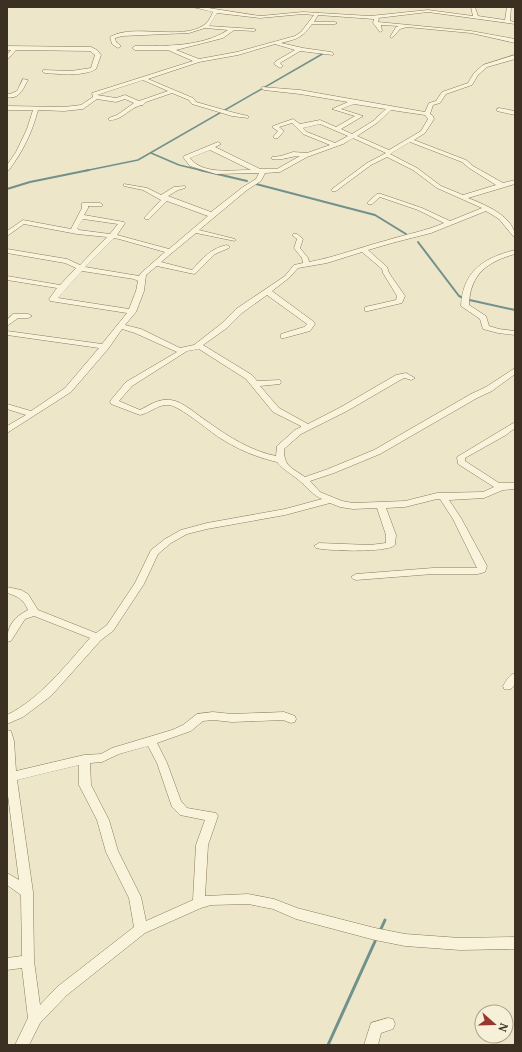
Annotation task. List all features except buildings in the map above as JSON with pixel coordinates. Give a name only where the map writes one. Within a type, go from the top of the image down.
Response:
[{"type":"street","points":[[195,7],[265,17],[290,13],[369,17],[376,18],[375,23],[379,26],[380,31]]},
{"type":"street","points":[[314,7],[313,10],[317,14]]},
{"type":"street","points":[[473,7],[476,18]]},
{"type":"street","points":[[507,22],[509,7]]},
{"type":"street","points":[[369,17],[381,13],[426,9],[515,23]]},
{"type":"street","points":[[461,10],[464,16]]},
{"type":"street","points":[[205,27],[213,19],[216,11]]},
{"type":"street","points":[[96,97],[94,96],[95,93],[198,61],[238,53],[276,43],[302,34],[317,14]]},
{"type":"street","points":[[463,31],[489,20]]},
{"type":"street","points":[[310,23],[335,23]]},
{"type":"street","points":[[375,23],[463,31],[515,40]]},
{"type":"street","points":[[392,38],[398,28],[407,26]]},
{"type":"street","points":[[118,46],[114,44],[112,37],[150,32],[183,32],[205,27],[254,30]]},
{"type":"street","points":[[135,48],[170,49],[220,37],[233,29]]},
{"type":"street","points":[[276,43],[301,50],[331,54]]},
{"type":"street","points":[[7,48],[91,49],[98,55],[92,69],[90,70],[72,73],[45,71]]},
{"type":"street","points":[[7,58],[15,48]]},
{"type":"street","points":[[170,49],[198,61]]},
{"type":"street","points":[[301,50],[303,53],[319,59]]},
{"type":"street","points":[[280,66],[278,62],[301,50]]},
{"type":"street","points":[[427,114],[431,104],[438,102],[444,93],[470,84],[476,73],[487,65],[510,60],[515,57]]},
{"type":"street","points":[[144,79],[191,99],[194,103],[246,117]]},
{"type":"street","points":[[7,95],[11,96],[19,92],[25,80]]},
{"type":"street","points":[[264,88],[300,92],[427,114],[431,117],[423,132],[369,164],[334,190]]},
{"type":"street","points":[[111,119],[121,116],[128,108],[173,91]]},
{"type":"street","points":[[7,108],[64,109],[82,107],[96,97],[116,100],[124,97],[141,104]]},
{"type":"street","points":[[354,102],[335,109],[378,120]]},
{"type":"street","points":[[218,144],[196,152],[186,157],[186,159],[192,166],[216,172],[262,172],[283,169],[310,154],[335,145],[353,136],[378,120],[390,108]]},
{"type":"street","points":[[7,169],[19,152],[30,129],[36,109]]},
{"type":"street","points":[[499,110],[515,114]]},
{"type":"street","points":[[337,130],[365,117]]},
{"type":"street","points":[[276,137],[282,131],[275,127],[292,121],[305,133],[335,145]]},
{"type":"street","points":[[299,126],[320,122],[388,153],[416,169],[439,187],[487,208],[501,218],[515,235]]},
{"type":"street","points":[[410,140],[464,161],[471,168],[501,185]]},
{"type":"street","points":[[208,147],[262,172]]},
{"type":"street","points":[[274,158],[282,158],[293,154],[310,154]]},
{"type":"street","points":[[7,430],[68,390],[105,347],[132,312],[140,291],[143,274],[169,251],[181,243],[193,230],[213,216],[250,184],[259,180],[262,172]]},
{"type":"street","points":[[464,197],[515,182]]},
{"type":"street","points":[[126,184],[145,189],[164,198],[204,211],[213,216]]},
{"type":"street","points":[[147,218],[164,198],[176,188],[183,187]]},
{"type":"street","points":[[370,203],[379,195],[420,209],[449,223]]},
{"type":"street","points":[[77,232],[74,228],[85,208],[84,204],[100,205]]},
{"type":"street","points":[[280,460],[258,455],[224,437],[182,407],[170,402],[156,404],[140,413],[114,402],[129,384],[183,351],[198,345],[224,326],[240,311],[287,277],[293,268],[364,250],[390,241],[429,232],[487,208]]},
{"type":"street","points":[[81,217],[122,223],[116,232],[110,236],[62,287],[54,299],[132,312]]},
{"type":"street","points":[[7,234],[23,222],[77,232],[134,240],[169,251]]},
{"type":"street","points":[[193,230],[233,240]]},
{"type":"street","points":[[295,235],[300,239],[297,248],[305,258],[307,265]]},
{"type":"street","points":[[155,263],[194,272],[216,249],[227,247]]},
{"type":"street","points":[[364,250],[385,268],[389,278],[401,296],[398,301],[368,309]]},
{"type":"street","points":[[7,251],[67,261],[81,267],[136,277],[141,280]]},
{"type":"street","points":[[515,252],[496,257],[480,267],[470,282],[465,299],[465,306],[483,318],[486,327],[498,331],[515,333]]},
{"type":"street","points":[[7,278],[62,287]]},
{"type":"street","points":[[268,292],[311,324],[307,329],[284,336]]},
{"type":"street","points":[[7,324],[16,316],[28,316]]},
{"type":"street","points":[[120,326],[183,351]]},
{"type":"street","points":[[7,333],[105,347]]},
{"type":"street","points":[[198,345],[249,377],[276,410],[304,424],[306,428]]},
{"type":"street","points":[[304,480],[332,471],[377,452],[474,396],[489,390],[515,370]]},
{"type":"street","points":[[411,378],[406,375],[399,376],[344,409],[298,432],[280,448],[280,460],[284,467],[304,480],[317,494],[330,500],[353,506],[404,504],[437,496],[484,496],[502,487]]},
{"type":"street","points":[[255,384],[277,382]]},
{"type":"street","points":[[7,406],[32,414]]},
{"type":"street","points":[[515,424],[503,433],[461,457],[461,462],[472,468],[491,485],[502,487],[515,486]]},
{"type":"street","points":[[356,578],[433,571],[482,570],[479,558],[443,496]]},
{"type":"street","points":[[7,720],[19,714],[47,694],[97,637],[110,628],[139,584],[154,552],[168,541],[184,532],[207,526],[285,512],[330,500]]},
{"type":"street","points":[[319,546],[370,548],[390,545],[391,535],[380,504]]},
{"type":"street","points":[[7,590],[26,596],[34,612],[97,637]]},
{"type":"street","points":[[7,638],[22,617],[34,612]]},
{"type":"street","points":[[508,686],[515,677]]},
{"type":"street","points":[[11,777],[84,759],[102,758],[116,751],[151,741],[187,728],[202,717],[213,716],[232,718],[284,716],[291,719]]},
{"type":"street","points":[[7,734],[9,741],[12,808],[27,892],[28,961],[35,1019]]},
{"type":"street","points":[[151,741],[162,763],[176,804],[184,812],[212,816],[202,845],[199,903]]},
{"type":"street","points":[[84,759],[85,785],[103,820],[112,852],[135,897],[141,929]]},
{"type":"street","points":[[7,878],[27,892]]},
{"type":"street","points":[[22,1045],[35,1019],[62,991],[141,929],[199,903],[211,900],[248,899],[274,904],[296,913],[375,934],[405,940],[460,944],[515,944]]},
{"type":"street","points":[[7,964],[28,961]]},
{"type":"street","points":[[371,1045],[376,1028],[388,1024]]},
{"type":"waterway","points":[[84,171],[138,160],[324,53]]},
{"type":"waterway","points":[[151,153],[179,165],[204,171]]},
{"type":"waterway","points":[[7,189],[30,182],[89,170]]},
{"type":"waterway","points":[[200,170],[247,181]]},
{"type":"waterway","points":[[256,184],[375,215],[406,234]]},
{"type":"waterway","points":[[418,242],[459,296],[465,299],[515,310]]},
{"type":"waterway","points":[[380,931],[385,920]]},
{"type":"waterway","points":[[328,1045],[377,937]]}]
